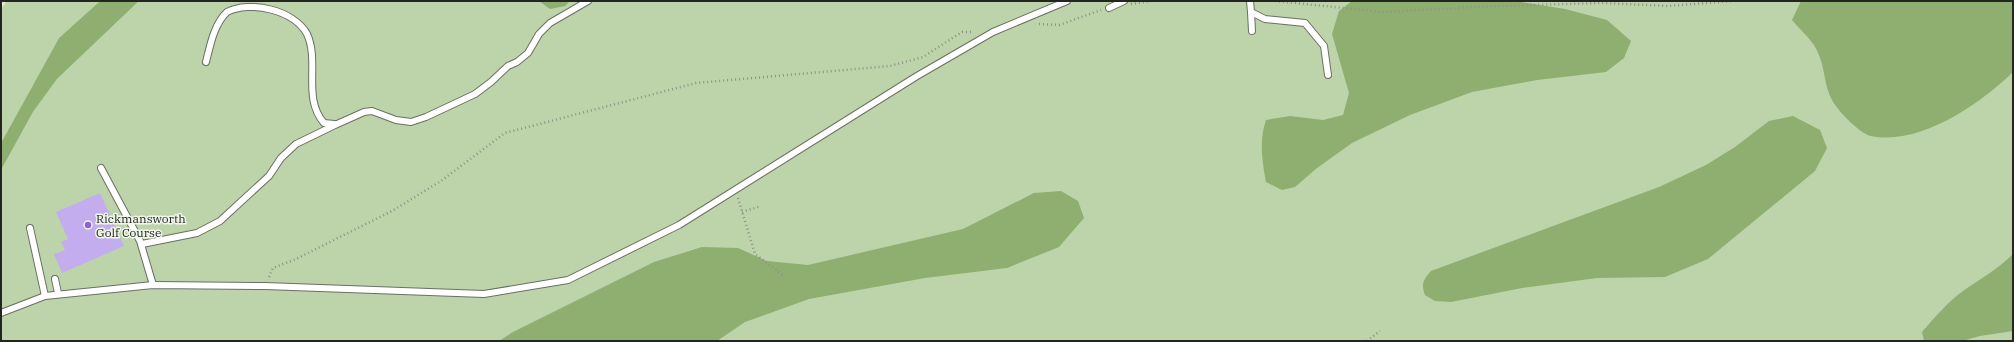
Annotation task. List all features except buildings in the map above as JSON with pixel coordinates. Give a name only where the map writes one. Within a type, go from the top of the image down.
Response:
[{"type":"lane","points":[[142,244],[197,233],[220,221],[269,176],[280,158],[296,144],[335,125],[364,112],[372,111],[396,120],[411,122],[475,94],[491,82],[508,66],[517,62],[528,53],[539,34],[550,23],[588,1]]},
{"type":"lane","points":[[1,313],[45,296],[58,293],[153,285],[265,286],[484,294],[568,280],[679,225],[917,76],[993,32],[1067,1]]},
{"type":"lane","points":[[1109,8],[1124,1]]},
{"type":"lane","points":[[1250,1],[1252,31]]},
{"type":"lane","points":[[206,62],[218,24],[227,12],[249,4],[263,5],[279,9],[294,20],[306,34],[311,53],[311,80],[315,110],[324,122],[335,125]]},
{"type":"lane","points":[[1251,12],[1265,20],[1305,22],[1324,46],[1328,76]]},
{"type":"lane","points":[[101,168],[142,244],[153,285]]},
{"type":"lane","points":[[30,228],[45,296]]},
{"type":"lane","points":[[55,279],[58,293]]},
{"type":"path","points":[[1130,4],[1151,1]]},
{"type":"path","points":[[1275,1],[1383,12],[1496,6],[1586,4],[1668,6],[1733,1]]},
{"type":"path","points":[[1033,24],[1059,25],[1109,8]]},
{"type":"path","points":[[265,286],[273,268],[392,211],[441,182],[506,133],[696,83],[890,66],[923,57],[962,32],[993,32]]},
{"type":"path","points":[[736,189],[755,254],[784,276]]},
{"type":"path","points":[[742,212],[761,206]]},
{"type":"path","points":[[1367,341],[1380,331]]},
{"type":"green space","points":[[7,1],[100,1],[59,38],[1,143],[1,9]]},
{"type":"green space","points":[[100,1],[139,1],[57,79],[33,112],[1,170],[1,143],[59,38]]},
{"type":"green space","points":[[139,1],[2013,1],[2013,341],[1,341],[1,170],[33,112],[57,79]]},
{"type":"green space","points":[[539,1],[570,1],[565,6],[550,9]]},
{"type":"green space","points":[[1352,1],[1515,1],[1565,9],[1607,20],[1631,41],[1624,58],[1606,72],[1537,80],[1472,92],[1410,115],[1352,143],[1317,168],[1295,187],[1282,190],[1266,182],[1262,158],[1262,135],[1266,120],[1290,116],[1323,120],[1343,115],[1349,93],[1332,34],[1339,11]]},
{"type":"green space","points":[[1801,1],[2013,1],[2013,72],[1984,97],[1948,120],[1929,129],[1909,135],[1890,137],[1871,136],[1861,131],[1849,121],[1839,110],[1829,95],[1822,64],[1816,49],[1792,20]]},
{"type":"green space","points":[[1793,116],[1820,130],[1827,148],[1815,171],[1708,259],[1665,277],[1597,278],[1522,288],[1451,302],[1435,301],[1425,295],[1423,288],[1424,282],[1431,271],[1659,187],[1706,165],[1735,147],[1769,121]]},
{"type":"green space","points":[[1061,191],[1078,201],[1084,218],[1059,247],[1007,268],[925,278],[809,299],[745,322],[717,341],[499,341],[513,332],[654,262],[702,247],[738,248],[767,261],[808,265],[963,229],[1034,193]]},
{"type":"green space","points":[[2013,254],[2013,331],[1980,336],[1962,341],[1924,341],[1922,332],[1957,295],[1995,269]]},
{"type":"place","name":"Rickmansworth Golf Course","points":[[88,225]]}]
